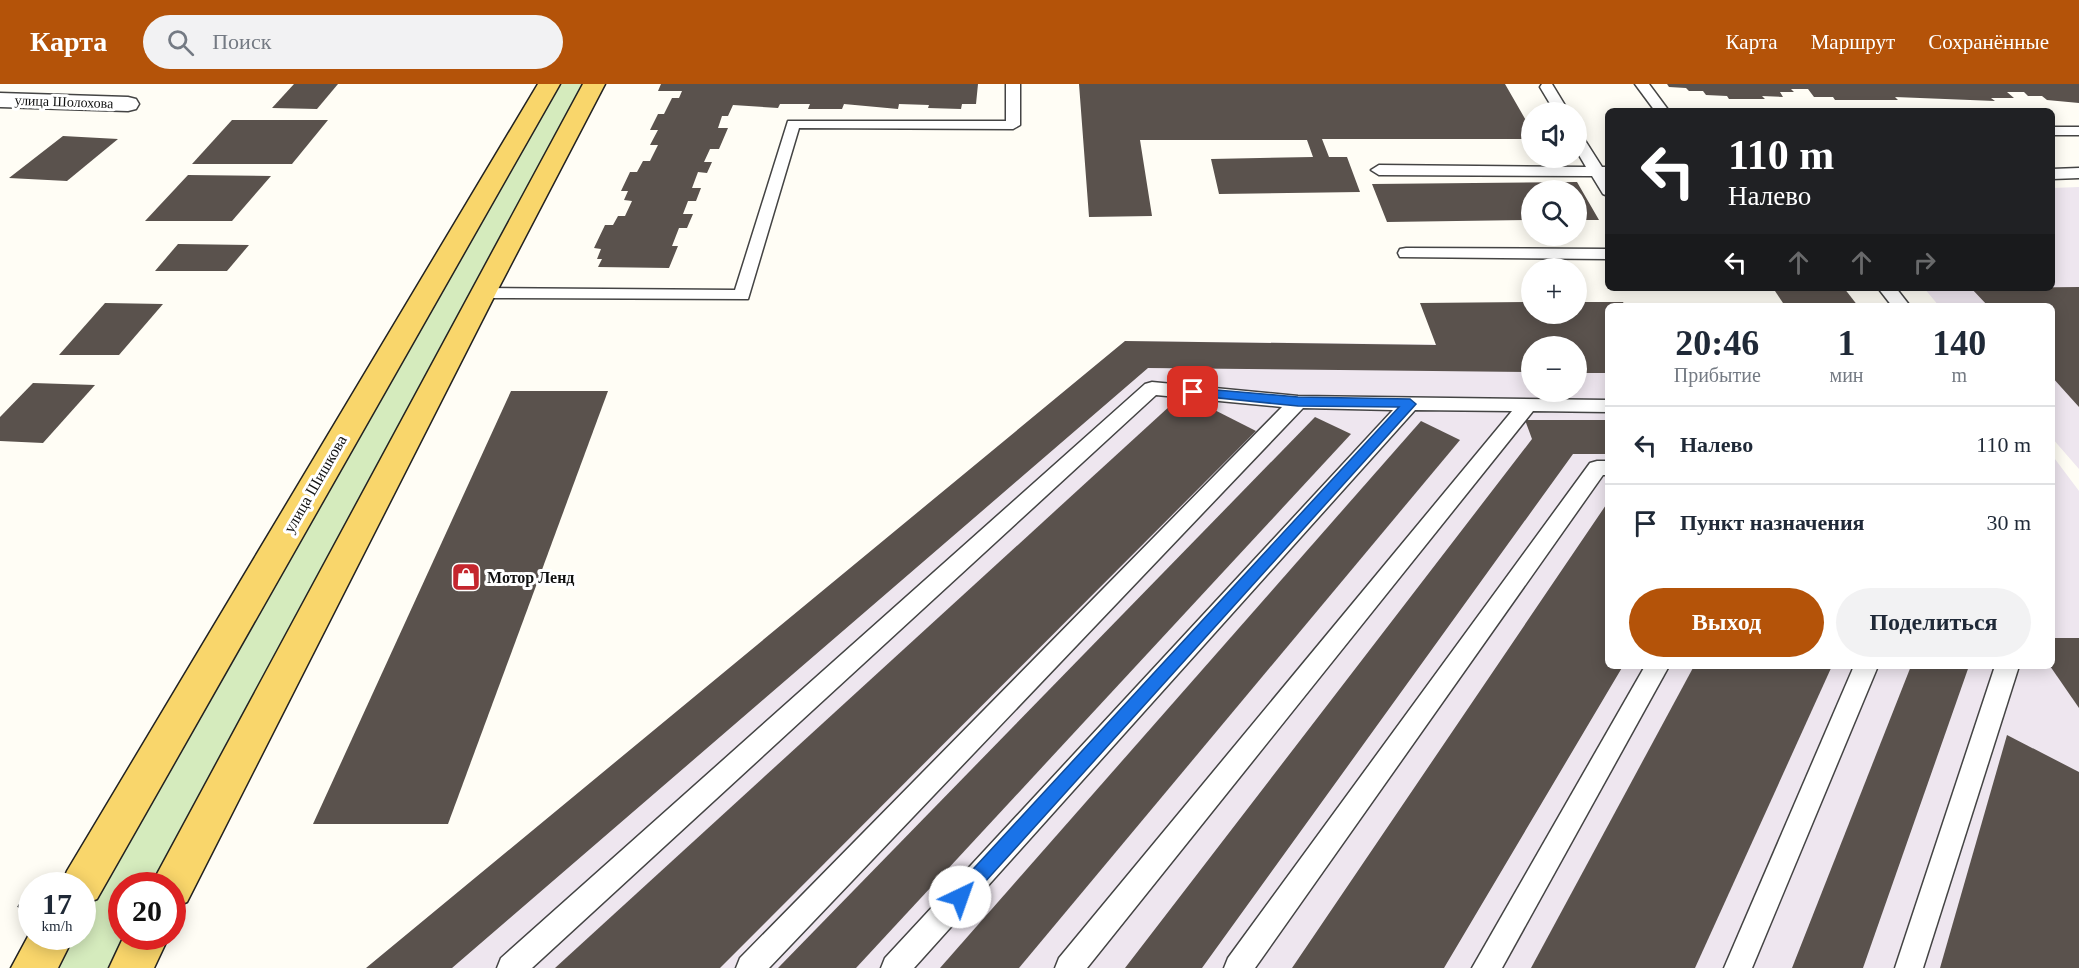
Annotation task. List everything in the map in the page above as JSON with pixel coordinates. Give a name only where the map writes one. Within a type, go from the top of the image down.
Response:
[{"type":"main road","name":"улица Шишкова","points":[[90,872],[549,84]]},
{"type":"main road","points":[[180,872],[482,292],[594,84]]},
{"type":"main road","points":[[33,968],[44,950]]},
{"type":"main road","points":[[131,968],[140,950]]},
{"type":"street","name":"улица Шолохова","points":[[0,100],[129,104]]},
{"type":"lane","points":[[482,292],[742,296],[793,124],[1013,125],[1013,84]]},
{"type":"lane","points":[[1642,84],[1660,108]]},
{"type":"lane","points":[[1547,87],[1556,102]]},
{"type":"lane","points":[[2055,131],[2079,131]]},
{"type":"lane","points":[[1587,152],[1602,172]]},
{"type":"lane","points":[[1379,170],[1602,172]]},
{"type":"lane","points":[[2055,174],[2079,174]]},
{"type":"lane","points":[[1406,253],[1605,254]]},
{"type":"lane","points":[[1889,291],[1899,303]]},
{"type":"lane","points":[[511,968],[1152,388],[1298,402],[1605,406]]},
{"type":"lane","points":[[750,968],[1298,402]]},
{"type":"lane","points":[[895,968],[1410,404]]},
{"type":"lane","points":[[1069,968],[1528,405]]},
{"type":"lane","points":[[1238,968],[1597,468],[1605,468]]},
{"type":"lane","points":[[1486,968],[1656,669]]},
{"type":"lane","points":[[1738,968],[1865,669]]},
{"type":"lane","points":[[1909,968],[2006,669]]},
{"type":"shaded area","points":[[2079,187],[2079,469],[2055,441],[2055,303],[1936,303],[1926,291],[2055,291],[2055,188]]},
{"type":"shaded area","points":[[1125,341],[1521,345],[1521,402],[1587,402],[1587,347],[1605,347],[1605,669],[2055,669],[2055,459],[2079,491],[2079,968],[366,968]]},
{"type":"green space","points":[[549,84],[594,84],[179,872],[108,872],[108,950],[140,950],[131,968],[33,968],[44,950],[96,950],[96,872],[90,872]]},
{"type":"building","points":[[294,84],[338,84],[317,109],[272,108]]},
{"type":"building","points":[[661,84],[978,84],[976,104],[962,104],[961,109],[899,104],[898,109],[844,104],[842,109],[808,109],[810,104],[780,104],[778,108],[733,105],[728,116],[722,116],[718,128],[728,128],[719,149],[710,149],[704,162],[712,162],[707,173],[698,172],[692,188],[701,188],[696,201],[688,201],[683,214],[693,214],[687,228],[679,228],[672,246],[678,246],[669,268],[598,267],[602,259],[597,259],[601,249],[594,248],[605,225],[613,225],[618,216],[625,216],[632,201],[624,200],[628,191],[621,191],[630,172],[637,172],[643,161],[650,161],[658,145],[650,145],[658,130],[650,130],[658,114],[664,114],[672,98],[679,98],[682,91],[658,91]]},
{"type":"building","points":[[1079,84],[1505,84],[1521,112],[1521,139],[1322,139],[1329,157],[1347,157],[1360,192],[1219,194],[1211,159],[1313,157],[1307,140],[1140,140],[1152,216],[1089,217]]},
{"type":"building","points":[[1667,84],[2079,84],[2079,103],[2047,100],[2042,96],[2028,96],[2024,92],[2007,92],[2014,98],[1991,98],[1995,101],[1895,97],[1898,100],[1835,100],[1833,97],[1814,97],[1808,89],[1791,89],[1794,92],[1780,92],[1783,97],[1729,99],[1727,96],[1706,95],[1703,91],[1669,87]]},
{"type":"building","points":[[232,120],[328,120],[292,164],[192,164]]},
{"type":"building","points":[[63,136],[118,139],[67,181],[9,178]]},
{"type":"building","points":[[188,175],[271,176],[232,221],[145,221]]},
{"type":"building","points":[[1521,183],[1521,220],[1387,222],[1372,184]]},
{"type":"building","points":[[1587,199],[1599,220],[1587,220]]},
{"type":"building","points":[[178,244],[249,245],[227,271],[155,271]]},
{"type":"building","points":[[2055,287],[2079,287],[2079,407],[2055,380],[2055,303],[1985,303],[1974,291],[2055,291]]},
{"type":"building","points":[[1775,291],[1846,291],[1856,303],[1783,303]]},
{"type":"building","points":[[1521,302],[1521,324],[1587,324],[1587,302],[1624,303],[1605,303],[1605,373],[1587,373],[1587,336],[1521,336],[1521,372],[1148,368],[452,968],[366,968],[1125,341],[1436,345],[1420,303]]},
{"type":"building","points":[[105,303],[163,304],[119,355],[59,355]]},
{"type":"building","points":[[33,383],[95,385],[43,443],[0,441],[0,417]]},
{"type":"building","points":[[511,391],[608,391],[448,824],[313,824]]},
{"type":"building","points":[[1183,394],[1256,431],[720,968],[555,968]]},
{"type":"building","points":[[1315,417],[1351,434],[856,968],[778,968]]},
{"type":"building","points":[[1525,420],[1605,420],[1605,454],[1573,454],[1202,968],[1125,968],[1532,439]]},
{"type":"building","points":[[1421,421],[1460,440],[1019,968],[940,968]]},
{"type":"building","points":[[1605,506],[1605,669],[1621,669],[1444,968],[1292,968]]},
{"type":"building","points":[[2055,638],[2079,638],[2079,708],[2052,669],[2055,669]]},
{"type":"building","points":[[1692,669],[1831,669],[1695,968],[1531,968]]},
{"type":"building","points":[[1910,669],[1968,669],[1863,968],[1792,968]]},
{"type":"building","points":[[2007,735],[2079,772],[2079,968],[1940,968]]},
{"type":"place","name":"Мотор Ленд","points":[[466,577]]},
{"type":"route","points":[[960,897],[1410,404],[1298,402],[1193,392]]}]
